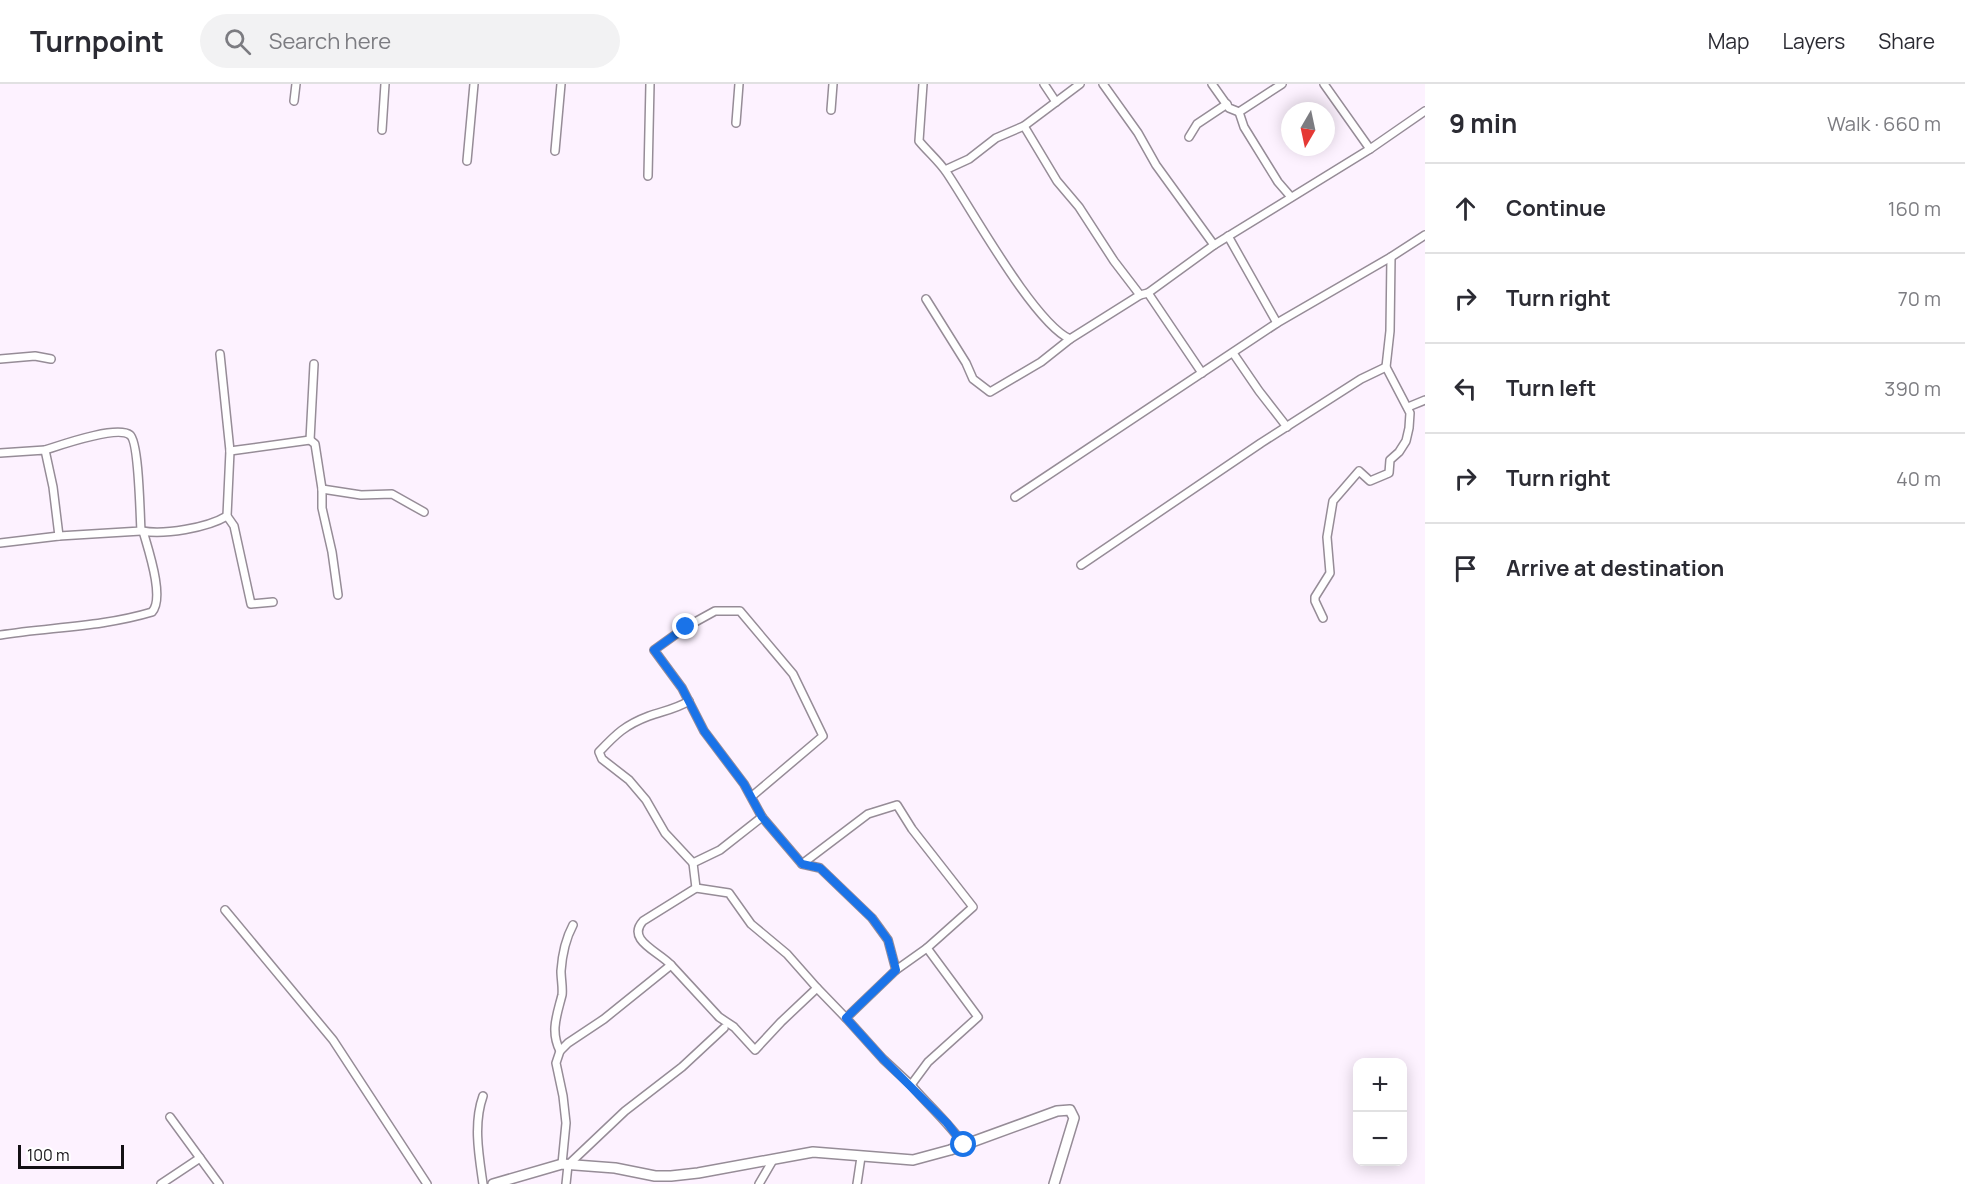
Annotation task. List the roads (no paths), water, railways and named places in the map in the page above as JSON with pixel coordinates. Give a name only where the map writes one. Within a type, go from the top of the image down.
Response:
[{"type":"street","points":[[294,101],[296,84]]},
{"type":"street","points":[[382,130],[385,84]]},
{"type":"street","points":[[467,160],[474,84]]},
{"type":"street","points":[[555,151],[561,84]]},
{"type":"street","points":[[648,176],[650,84]]},
{"type":"street","points":[[736,123],[739,84]]},
{"type":"street","points":[[831,110],[833,84]]},
{"type":"street","points":[[923,84],[919,141],[945,170],[1033,304],[1062,335],[1070,339]]},
{"type":"street","points":[[1044,84],[1056,102]]},
{"type":"street","points":[[945,170],[969,159],[996,138],[1024,126],[1080,84]]},
{"type":"street","points":[[1103,84],[1138,133],[1156,165],[1214,245]]},
{"type":"street","points":[[1212,84],[1229,108],[1239,112],[1244,127],[1278,182],[1292,197]]},
{"type":"street","points":[[1239,112],[1282,84]]},
{"type":"street","points":[[1324,84],[1370,149]]},
{"type":"street","points":[[1189,137],[1197,124],[1227,104]]},
{"type":"street","points":[[926,299],[966,363],[973,379],[990,392],[1041,362],[1070,339],[1140,295],[1148,293],[1228,236],[1424,115]]},
{"type":"street","points":[[1024,126],[1057,181],[1079,207],[1114,261],[1140,295]]},
{"type":"street","points":[[1015,497],[1277,323],[1425,235]]},
{"type":"street","points":[[1228,236],[1277,323]]},
{"type":"street","points":[[1323,618],[1315,597],[1330,573],[1327,537],[1333,501],[1359,471],[1370,481],[1389,473],[1390,460],[1406,441],[1410,428],[1408,408],[1386,367],[1390,331],[1391,257]]},
{"type":"street","points":[[1148,293],[1202,373]]},
{"type":"street","points":[[1233,353],[1287,427]]},
{"type":"street","points":[[220,354],[230,451],[227,516],[234,526],[239,541],[251,604],[273,602]]},
{"type":"street","points":[[0,359],[35,356],[51,359]]},
{"type":"street","points":[[310,440],[314,364]]},
{"type":"street","points":[[1082,565],[1287,427],[1361,379],[1386,367]]},
{"type":"street","points":[[1408,408],[1425,400]]},
{"type":"street","points":[[0,453],[45,450],[98,434],[126,433],[131,436],[134,439],[137,454],[142,531],[157,590],[157,601],[152,612],[94,626],[64,627],[0,635]]},
{"type":"street","points":[[230,451],[310,440],[315,444],[322,489],[322,508],[332,552],[338,595]]},
{"type":"street","points":[[45,450],[53,487],[59,536]]},
{"type":"street","points":[[322,489],[361,495],[392,494],[424,512]]},
{"type":"street","points":[[0,543],[59,536],[142,531],[156,533],[218,522],[227,516]]},
{"type":"street","points":[[751,797],[823,736],[793,674],[740,611],[715,611],[686,627],[654,650],[682,688],[704,731],[744,784],[751,797],[762,817],[802,864],[820,868],[872,918],[888,940],[896,970]]},
{"type":"street","points":[[689,701],[680,707],[649,716],[620,730],[599,752],[602,759],[629,780],[646,800],[665,833],[693,863],[696,888]]},
{"type":"street","points":[[802,864],[868,814],[897,805],[973,907],[927,948],[896,970],[846,1018]]},
{"type":"street","points":[[693,863],[720,850],[762,817]]},
{"type":"street","points":[[817,988],[755,1050],[734,1027],[719,1017],[663,956],[640,940],[637,935],[638,927],[643,921],[696,888],[729,893],[751,924],[787,954],[883,1059],[947,1123],[964,1145]]},
{"type":"street","points":[[225,910],[333,1040],[428,1184]]},
{"type":"street","points":[[560,1051],[554,1034],[555,1019],[562,995],[561,970],[573,925]]},
{"type":"street","points":[[911,1085],[928,1062],[978,1017],[927,948]]},
{"type":"street","points":[[566,1184],[566,1123],[556,1063],[560,1051],[671,965]]},
{"type":"street","points":[[565,1165],[625,1111],[682,1067],[724,1028]]},
{"type":"street","points":[[483,1096],[478,1113],[479,1154],[483,1184]]},
{"type":"street","points":[[493,1184],[565,1165],[615,1168],[656,1180],[813,1152],[913,1160],[964,1145],[1057,1111],[1070,1110],[1074,1118],[1054,1184]]},
{"type":"street","points":[[170,1117],[215,1182]]},
{"type":"street","points":[[858,1184],[861,1157]]},
{"type":"street","points":[[161,1184],[200,1158]]},
{"type":"street","points":[[759,1184],[773,1160]]}]
